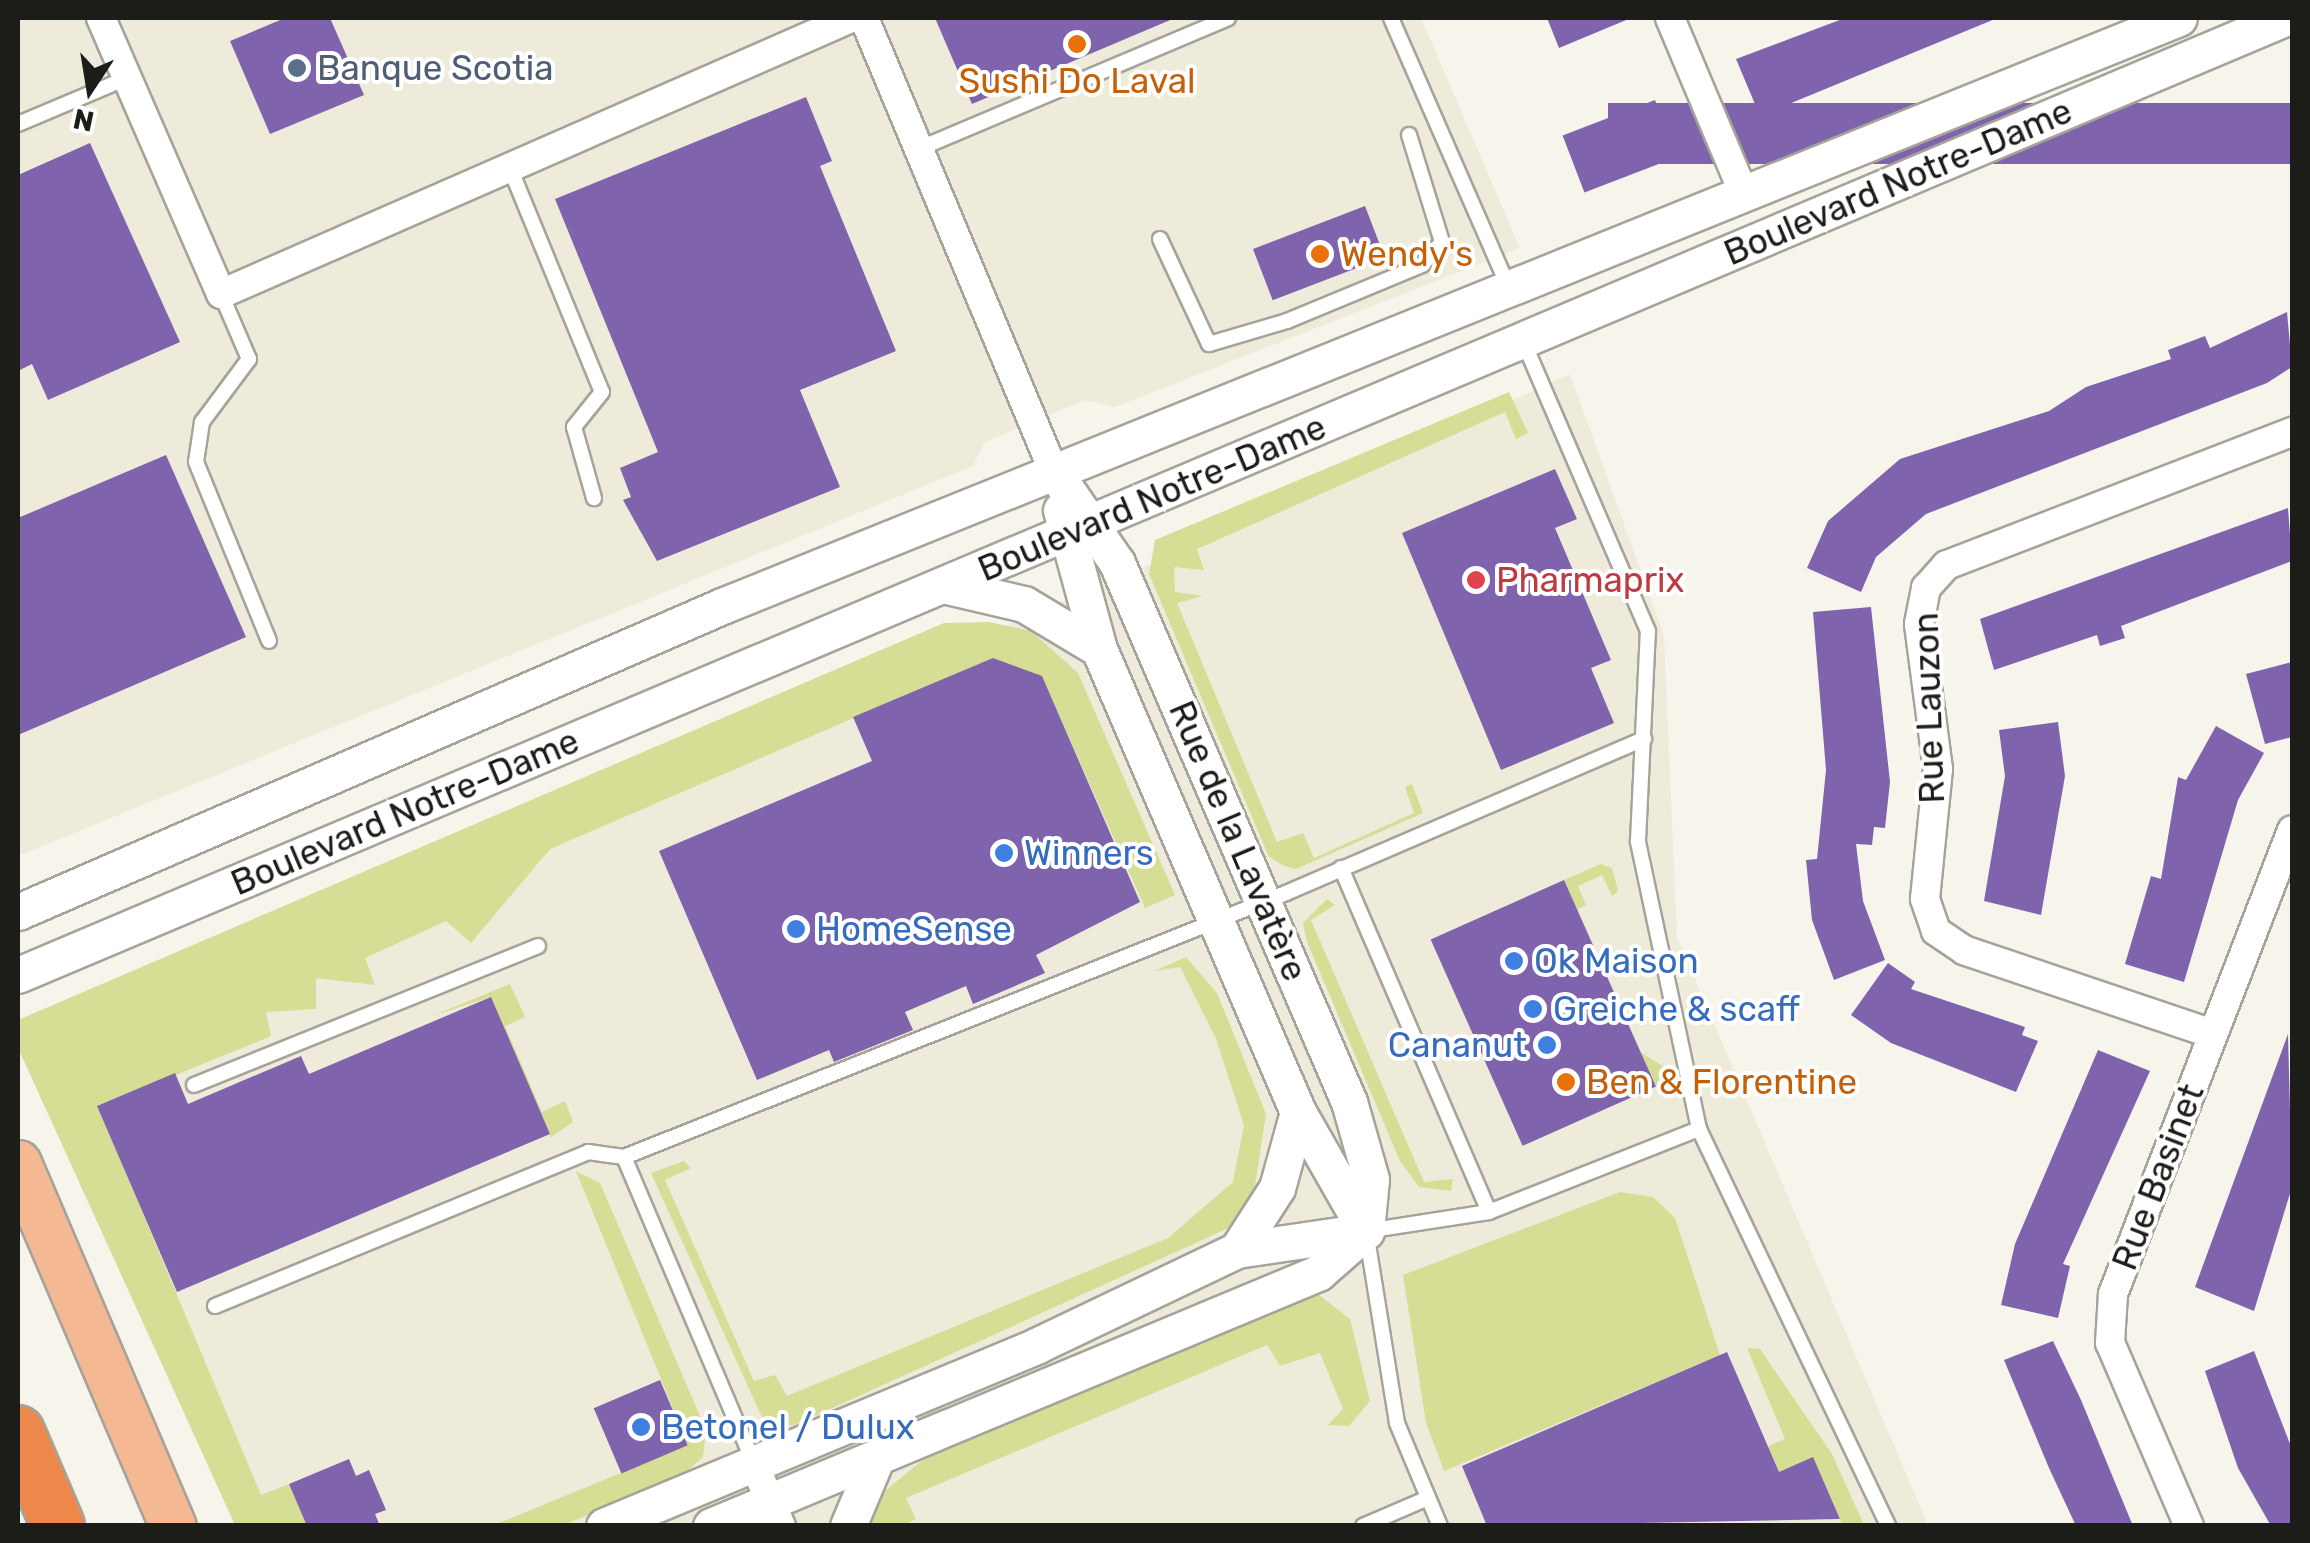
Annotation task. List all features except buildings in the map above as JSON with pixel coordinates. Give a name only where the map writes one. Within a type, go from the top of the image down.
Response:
[{"type":"highway","points":[[18,1432],[58,1526]]},
{"type":"main road","points":[[18,1163],[175,1520]]},
{"type":"street","points":[[101,18],[221,294],[851,18]]},
{"type":"street","name":"Rue de la Lavatère","points":[[864,18],[923,147],[1078,528],[1099,649],[1298,1112],[1366,1231]]},
{"type":"street","points":[[1670,18],[1742,189]]},
{"type":"street","name":"Boulevard Notre-Dame","points":[[18,912],[1054,470],[1742,189],[2179,18]]},
{"type":"street","name":"Boulevard Notre-Dame","points":[[23,972],[947,586],[2285,18]]},
{"type":"street","name":"Rue Lauzon","points":[[2213,1034],[1964,950],[1936,930],[1925,900],[1938,769],[1919,624],[1926,588],[1947,565],[2292,432]]},
{"type":"street","name":"Rue de la Lavatère","points":[[1078,528],[1117,563],[1358,1126],[1372,1179],[1366,1231]]},
{"type":"street","points":[[947,586],[1024,604],[1099,649]]},
{"type":"street","name":"Rue Basinet","points":[[2189,1526],[2111,1326],[2113,1294],[2292,830]]},
{"type":"street","points":[[1237,1250],[1276,1188],[1298,1112]]},
{"type":"street","points":[[604,1526],[754,1464],[1237,1250],[1366,1231]]},
{"type":"street","points":[[711,1526],[776,1514],[874,1464],[1330,1268],[1366,1231]]},
{"type":"street","points":[[754,1464],[776,1514]]},
{"type":"street","points":[[848,1526],[874,1464]]},
{"type":"lane","points":[[923,147],[1228,18]]},
{"type":"lane","points":[[1391,18],[1508,286]]},
{"type":"lane","points":[[18,124],[127,78]]},
{"type":"lane","points":[[1160,239],[1209,344],[1304,314],[1422,264],[1442,242],[1409,135]]},
{"type":"lane","points":[[510,168],[602,392],[574,427],[594,498]]},
{"type":"lane","points":[[221,294],[249,359],[202,422],[196,462],[269,641]]},
{"type":"lane","points":[[1523,341],[1648,631],[1638,841],[1699,1128],[1888,1526]]},
{"type":"lane","points":[[215,1306],[588,1152],[624,1157],[1214,918],[1265,902],[1644,739]]},
{"type":"lane","points":[[1341,868],[1489,1212]]},
{"type":"lane","points":[[194,1085],[538,946]]},
{"type":"lane","points":[[1440,1526],[1396,1422],[1366,1231],[1489,1212],[1699,1128]]},
{"type":"lane","points":[[624,1157],[754,1464]]},
{"type":"lane","points":[[1363,1526],[1428,1498]]},
{"type":"shaded area","points":[[18,18],[1421,18],[1520,248],[1115,407],[1085,400],[985,442],[973,466],[18,856]]},
{"type":"shaded area","points":[[1570,374],[1664,635],[1677,937],[1928,1525],[243,1525],[34,1035],[1161,560]]},
{"type":"green space","points":[[1509,392],[1528,433],[1516,439],[1505,412],[1197,549],[1204,570],[1174,567],[1175,592],[1203,596],[1177,603],[1277,842],[1303,833],[1314,858],[1414,813],[1405,787],[1412,784],[1423,813],[1296,869],[1284,866],[1269,857],[1149,574],[1155,540]]},
{"type":"green space","points":[[989,622],[1031,631],[1078,673],[1175,895],[1145,908],[1042,677],[993,658],[550,849],[471,943],[446,921],[365,958],[375,985],[316,978],[316,1009],[266,1012],[271,1036],[98,1107],[261,1495],[289,1484],[307,1525],[235,1525],[18,1048],[18,1020],[944,623]]},
{"type":"green space","points":[[1601,864],[1612,868],[1618,891],[1612,896],[1602,875],[1578,886],[1586,905],[1577,910],[1564,880]]},
{"type":"green space","points":[[1327,899],[1335,905],[1311,920],[1424,1182],[1453,1179],[1451,1191],[1419,1187],[1400,1161],[1307,942],[1303,923]]},
{"type":"green space","points":[[1186,957],[1217,993],[1266,1114],[1254,1192],[1235,1225],[795,1425],[766,1426],[651,1173],[684,1161],[691,1168],[665,1180],[754,1381],[775,1375],[787,1396],[1168,1238],[1233,1182],[1244,1125],[1216,1039],[1180,967],[1155,971]]},
{"type":"green space","points":[[510,984],[525,1017],[505,1026],[542,1112],[565,1101],[573,1122],[551,1137],[491,997],[432,1016]]},
{"type":"green space","points":[[1640,1052],[1674,1073],[1684,1100],[1669,1081],[1655,1087]]},
{"type":"green space","points":[[576,1171],[600,1183],[706,1430],[703,1457],[683,1475],[564,1525],[492,1526],[688,1445]]},
{"type":"green space","points":[[1620,1192],[1653,1197],[1675,1218],[1720,1355],[1444,1471],[1426,1423],[1403,1275]]},
{"type":"green space","points":[[1315,1292],[1350,1319],[1370,1401],[1349,1426],[1328,1425],[1343,1409],[1320,1353],[1280,1366],[1267,1345],[906,1498],[916,1519],[903,1525],[863,1526],[877,1497],[923,1460]]},
{"type":"green space","points":[[1747,1348],[1760,1349],[1832,1454],[1864,1525],[1843,1525],[1813,1458],[1779,1472],[1768,1446],[1785,1439]]},
{"type":"place","name":"Sushi Do Laval","points":[[1077,44]]},
{"type":"place","name":"Banque Scotia","points":[[297,68]]},
{"type":"place","name":"Wendy's","points":[[1320,254]]},
{"type":"place","name":"Pharmaprix","points":[[1476,580]]},
{"type":"place","name":"Winners","points":[[1004,853]]},
{"type":"place","name":"HomeSense","points":[[796,929]]},
{"type":"place","name":"Ok Maison","points":[[1514,961]]},
{"type":"place","name":"Greiche & scaff","points":[[1533,1009]]},
{"type":"place","name":"Cananut","points":[[1547,1045]]},
{"type":"place","name":"Ben & Florentine","points":[[1566,1082]]},
{"type":"place","name":"Betonel / Dulux","points":[[641,1427]]}]
